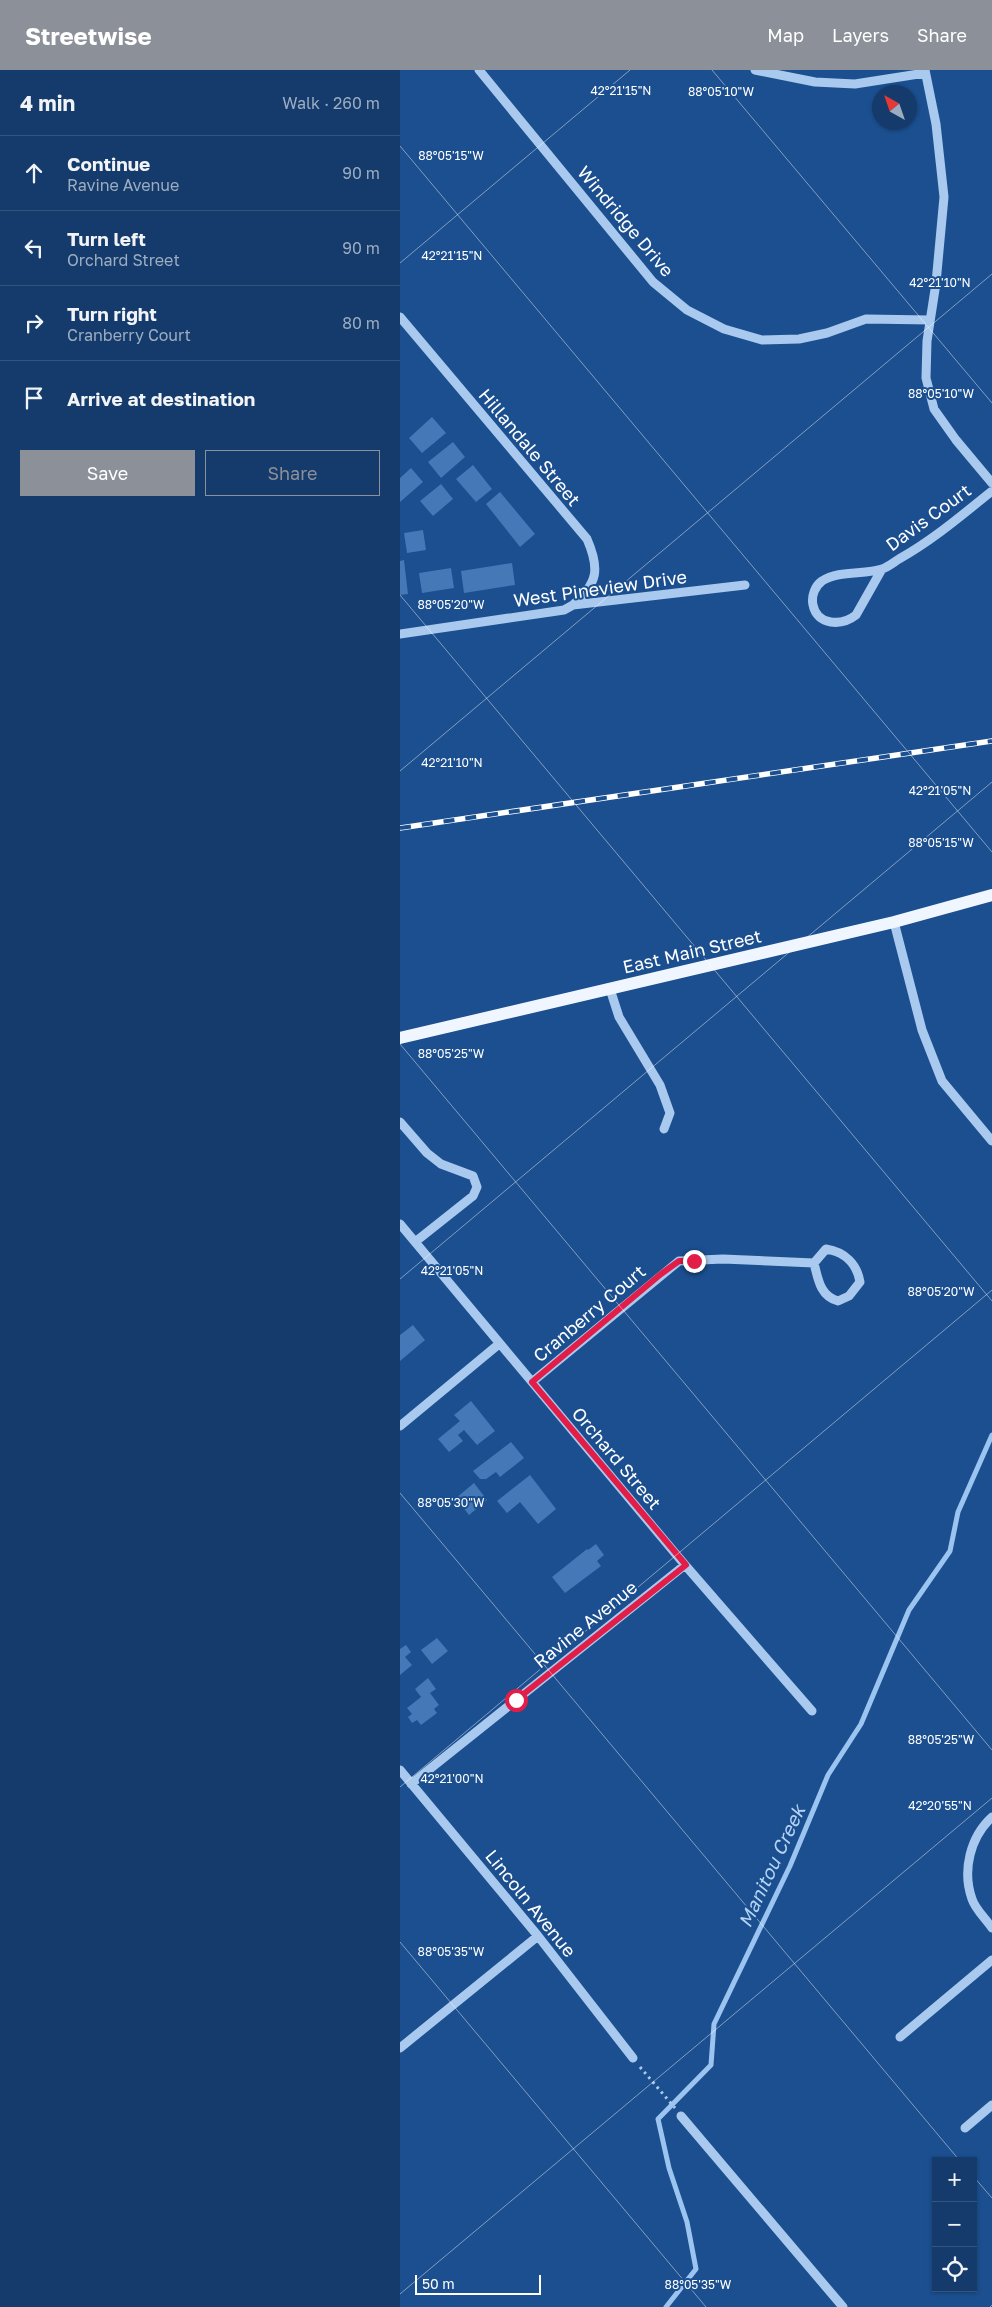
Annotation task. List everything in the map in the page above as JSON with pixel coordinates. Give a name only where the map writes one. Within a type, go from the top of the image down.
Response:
[{"type":"main road","name":"East Main Street","points":[[400,1038],[894,922],[992,895]]},
{"type":"street","name":"Windridge Drive","points":[[479,70],[653,282],[687,310],[724,328],[762,340],[799,339],[827,333],[866,319],[930,320]]},
{"type":"street","points":[[755,70],[815,82],[855,84],[925,72],[936,124],[944,196],[927,341],[926,378],[934,408],[956,440],[992,483]]},
{"type":"street","name":"Hillandale Street","points":[[400,317],[587,539],[596,558],[595,576],[586,594],[573,605]]},
{"type":"street","name":"Davis Court","points":[[882,569],[856,615],[851,619],[834,623],[826,621],[816,612],[812,598],[814,591],[822,581],[833,577],[882,569],[926,543],[992,491]]},
{"type":"street","name":"West Pineview Drive","points":[[400,634],[564,610],[573,605],[745,585]]},
{"type":"street","points":[[894,922],[922,1030],[942,1081],[992,1141]]},
{"type":"street","points":[[610,989],[619,1017],[660,1085],[670,1113],[664,1129]]},
{"type":"street","points":[[400,1122],[427,1153],[441,1164],[473,1176],[476,1187],[473,1196],[415,1242]]},
{"type":"street","name":"Orchard Street","points":[[400,1224],[499,1344],[812,1711]]},
{"type":"street","points":[[826,1249],[837,1251],[849,1259],[858,1271],[860,1282],[849,1296],[838,1301],[829,1298],[820,1288],[814,1263],[826,1249]]},
{"type":"street","name":"Cranberry Court","points":[[532,1382],[679,1261],[723,1259],[814,1263]]},
{"type":"street","points":[[400,1426],[499,1344]]},
{"type":"street","name":"Ravine Avenue","points":[[411,1784],[686,1565]]},
{"type":"street","name":"Lincoln Avenue","points":[[400,1770],[538,1936],[633,2058]]},
{"type":"street","points":[[992,1817],[982,1826],[976,1837],[968,1863],[967,1879],[972,1901],[992,1928]]},
{"type":"street","points":[[400,2048],[538,1936]]},
{"type":"street","points":[[900,2037],[992,1960]]},
{"type":"street","points":[[965,2128],[992,2106]]},
{"type":"street","points":[[681,2116],[843,2307]]},
{"type":"path","points":[[633,2058],[681,2116]]},
{"type":"building","points":[[432,417],[446,433],[422,453],[409,438]]},
{"type":"building","points":[[453,442],[465,457],[441,478],[428,462]]},
{"type":"building","points":[[473,465],[492,489],[476,502],[456,479]]},
{"type":"building","points":[[411,468],[423,482],[400,502],[400,478]]},
{"type":"building","points":[[441,484],[453,499],[433,516],[420,501]]},
{"type":"building","points":[[500,492],[535,534],[520,547],[486,504]]},
{"type":"building","points":[[423,530],[426,550],[407,553],[404,533]]},
{"type":"building","points":[[404,560],[408,594],[400,595],[400,561]]},
{"type":"building","points":[[512,563],[515,585],[464,593],[461,571]]},
{"type":"building","points":[[451,568],[454,588],[422,593],[419,573]]},
{"type":"building","points":[[413,1325],[425,1340],[400,1361],[400,1335]]},
{"type":"building","points":[[471,1401],[495,1431],[477,1445],[464,1430],[458,1435],[463,1441],[449,1452],[438,1439],[460,1421],[454,1415]]},
{"type":"building","points":[[511,1442],[524,1458],[500,1477],[496,1472],[486,1479],[480,1479],[473,1471]]},
{"type":"building","points":[[530,1475],[556,1509],[538,1524],[520,1502],[507,1513],[497,1501]]},
{"type":"building","points":[[474,1483],[487,1500],[469,1515],[456,1498]]},
{"type":"building","points":[[596,1544],[604,1555],[597,1561],[601,1566],[565,1593],[552,1577]]},
{"type":"building","points":[[437,1638],[448,1651],[432,1664],[421,1650]]},
{"type":"building","points":[[406,1645],[411,1652],[405,1657],[412,1665],[400,1675],[400,1649]]},
{"type":"building","points":[[428,1678],[436,1689],[430,1693],[439,1705],[434,1709],[437,1713],[421,1725],[417,1720],[412,1723],[408,1717],[412,1714],[407,1708],[421,1697],[415,1689]]},
{"type":"waterway","name":"Manitou Creek","points":[[666,2307],[696,2269],[687,2222],[669,2168],[658,2119],[711,2065],[714,2024],[790,1866],[828,1775],[861,1724],[909,1610],[950,1551],[958,1512],[992,1435]]},
{"type":"railway","points":[[400,828],[992,741]]},
{"type":"route","points":[[516,1700],[686,1565],[532,1382],[661,1274],[679,1261],[694,1261]]}]
